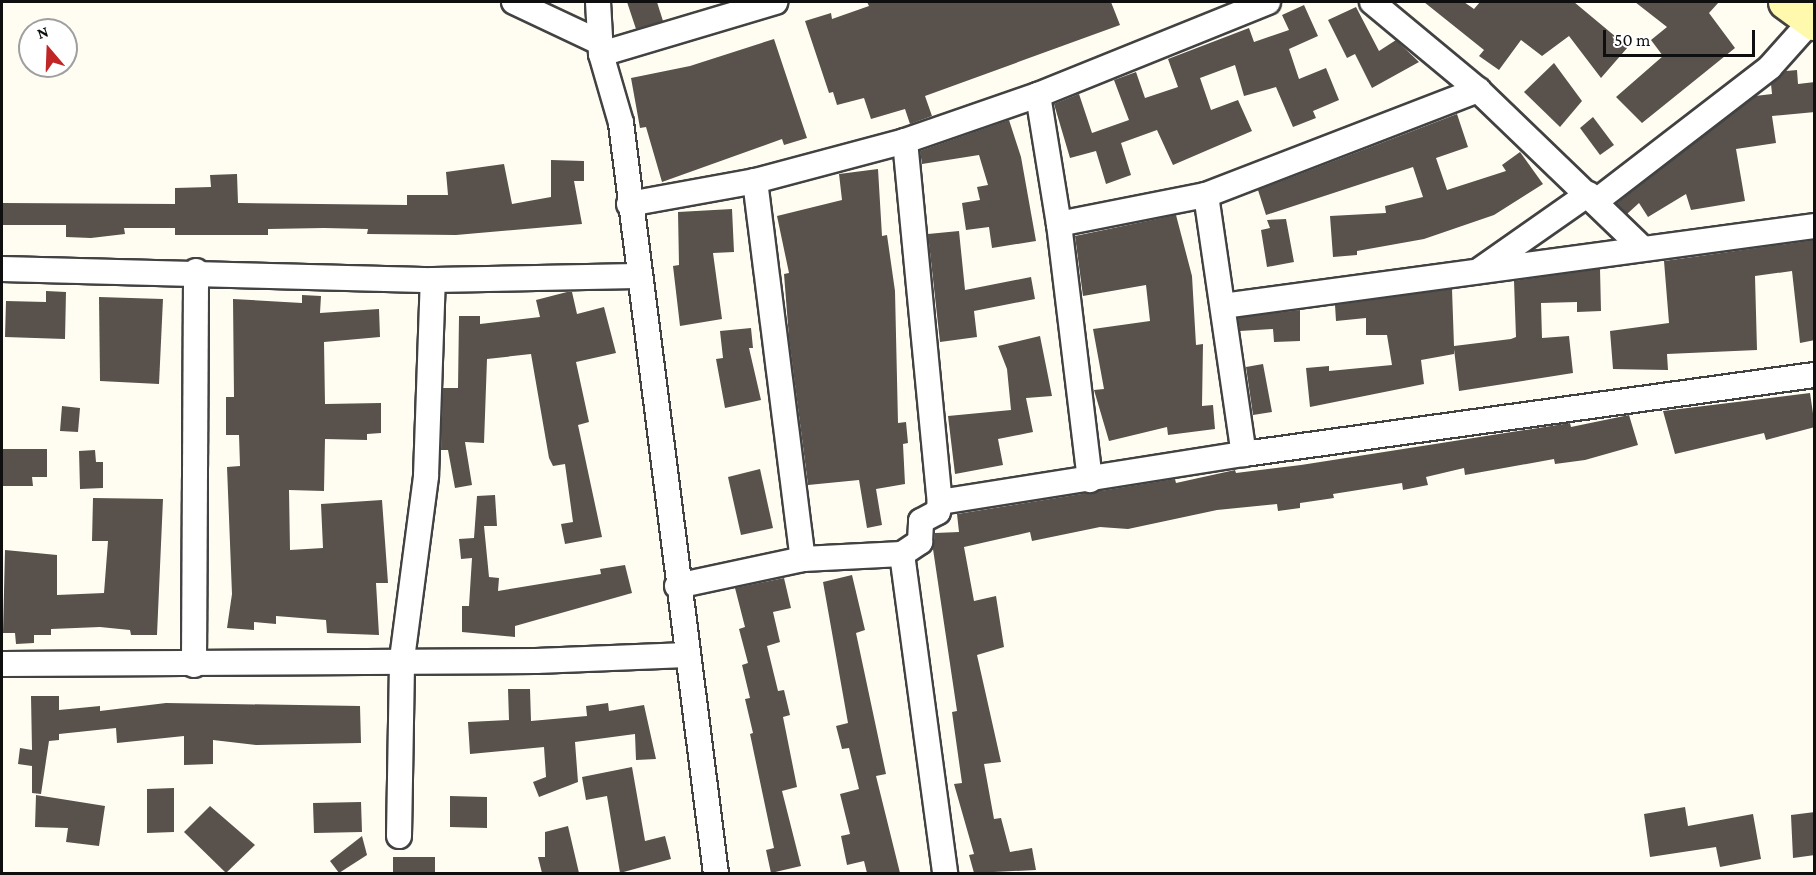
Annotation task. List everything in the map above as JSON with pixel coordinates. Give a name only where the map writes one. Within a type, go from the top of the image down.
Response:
[{"type":"street","points":[[514,2],[601,48],[775,2]]},
{"type":"street","points":[[598,2],[601,48],[621,123],[637,276],[716,873]]},
{"type":"street","points":[[630,204],[755,181],[905,141],[1038,94],[1268,2]]},
{"type":"street","points":[[1372,2],[1478,90],[1642,248]]},
{"type":"street","points":[[1477,272],[1592,198],[1770,67],[1801,11]]},
{"type":"street","points":[[1059,224],[1206,195],[1478,90]]},
{"type":"street","points":[[1038,94],[1059,224],[1090,480]]},
{"type":"street","points":[[677,586],[803,559],[902,554],[920,542],[921,520],[938,512],[940,502],[905,141]]},
{"type":"street","points":[[755,181],[803,559]]},
{"type":"street","points":[[1206,195],[1244,454]]},
{"type":"street","points":[[1223,306],[1815,226]]},
{"type":"street","points":[[2,269],[196,271],[433,280],[637,276]]},
{"type":"street","points":[[194,665],[196,271]]},
{"type":"street","points":[[399,836],[402,660],[426,476],[433,280]]},
{"type":"street","points":[[940,502],[1244,454],[1815,375]]},
{"type":"street","points":[[902,554],[945,873]]},
{"type":"street","points":[[2,664],[194,665],[402,660],[536,662],[687,655]]},
{"type":"building","points":[[627,2],[657,2],[663,21],[636,29]]},
{"type":"building","points":[[867,2],[1111,2],[1120,25],[925,96],[932,116],[910,124],[905,109],[871,119],[864,98],[837,105],[833,92],[829,93],[805,21],[831,13],[832,19],[869,6]]},
{"type":"building","points":[[1424,2],[1464,2],[1474,9],[1480,2],[1574,2],[1628,47],[1601,78],[1569,36],[1542,56],[1521,40],[1499,70],[1479,56],[1484,50]]},
{"type":"building","points":[[1635,2],[1719,2],[1709,13],[1735,48],[1642,123],[1616,97],[1663,56],[1651,40],[1667,27]]},
{"type":"building","points":[[1304,5],[1318,36],[1289,49],[1299,79],[1326,68],[1339,100],[1313,111],[1316,118],[1293,127],[1276,87],[1244,96],[1235,65],[1200,78],[1211,110],[1238,100],[1252,131],[1173,165],[1157,130],[1121,143],[1131,175],[1106,184],[1096,151],[1070,158],[1054,104],[1079,94],[1092,133],[1129,120],[1114,80],[1136,72],[1145,98],[1178,87],[1168,59],[1249,28],[1254,42],[1289,30],[1282,15]]},
{"type":"building","points":[[1356,7],[1379,51],[1396,40],[1419,62],[1372,88],[1355,54],[1347,58],[1328,20]]},
{"type":"building","points":[[774,39],[807,138],[784,145],[782,139],[662,182],[646,127],[640,128],[631,78],[690,66]]},
{"type":"building","points":[[1554,63],[1582,101],[1560,127],[1524,92]]},
{"type":"building","points":[[1797,70],[1798,84],[1815,82],[1815,112],[1772,116],[1776,143],[1736,149],[1745,201],[1691,210],[1686,194],[1648,217],[1639,203],[1627,214],[1616,204],[1755,96],[1772,94],[1771,84],[1786,71]]},
{"type":"building","points":[[1457,114],[1468,147],[1436,158],[1447,190],[1506,171],[1502,165],[1520,152],[1543,184],[1494,215],[1424,239],[1357,251],[1357,255],[1333,257],[1330,216],[1386,213],[1385,206],[1423,197],[1413,167],[1266,215],[1258,190]]},
{"type":"building","points":[[1593,117],[1614,145],[1600,155],[1580,128]]},
{"type":"building","points":[[1009,120],[1021,157],[1036,241],[992,248],[989,227],[966,230],[962,203],[980,200],[977,187],[988,185],[979,155],[922,164],[920,151]]},
{"type":"building","points":[[551,160],[584,161],[584,181],[574,181],[582,224],[456,235],[367,234],[368,229],[324,228],[268,229],[268,235],[175,235],[175,228],[124,228],[125,234],[91,238],[66,237],[66,225],[2,225],[2,203],[175,204],[175,188],[211,187],[210,175],[237,174],[238,203],[407,205],[407,195],[448,195],[446,172],[504,164],[512,204],[551,197]]},
{"type":"building","points":[[878,169],[882,236],[887,235],[895,291],[898,423],[906,422],[908,443],[903,444],[905,484],[876,489],[882,525],[867,528],[859,480],[808,485],[789,338],[784,274],[789,273],[777,216],[842,200],[839,174]]},
{"type":"building","points":[[732,209],[734,252],[713,253],[722,319],[680,326],[673,266],[679,265],[678,212]]},
{"type":"building","points":[[1176,215],[1192,276],[1196,345],[1203,344],[1202,406],[1213,405],[1215,429],[1168,435],[1167,427],[1109,441],[1094,390],[1104,389],[1093,329],[1150,321],[1146,285],[1083,296],[1075,236]]},
{"type":"building","points":[[1286,219],[1294,262],[1267,267],[1261,230],[1270,228],[1267,220]]},
{"type":"building","points":[[959,231],[965,290],[1031,277],[1035,299],[974,311],[977,337],[940,342],[928,234]]},
{"type":"building","points":[[1815,240],[1815,340],[1800,343],[1792,271],[1755,276],[1757,350],[1667,354],[1668,370],[1613,369],[1610,331],[1669,323],[1664,261]]},
{"type":"building","points":[[1600,269],[1601,311],[1577,312],[1577,302],[1541,303],[1542,338],[1569,336],[1573,373],[1459,391],[1454,349],[1454,354],[1421,360],[1424,384],[1310,407],[1306,368],[1329,366],[1329,371],[1392,365],[1387,335],[1366,335],[1366,318],[1336,321],[1335,305],[1452,289],[1454,346],[1511,339],[1516,337],[1514,281]]},
{"type":"building","points":[[46,291],[66,292],[65,339],[5,337],[6,301],[46,302]]},
{"type":"building","points":[[572,292],[577,314],[604,307],[616,353],[576,362],[589,422],[578,425],[602,537],[565,544],[561,524],[573,522],[565,464],[553,466],[549,458],[531,354],[487,359],[484,443],[465,442],[472,485],[455,488],[448,450],[441,450],[443,388],[458,388],[459,316],[480,316],[480,324],[540,317],[536,300]]},
{"type":"building","points":[[302,295],[321,296],[320,313],[379,309],[380,337],[324,342],[325,404],[381,403],[381,433],[367,434],[367,440],[325,439],[324,491],[289,490],[290,550],[323,548],[321,504],[382,500],[388,583],[376,583],[379,635],[327,633],[326,620],[276,616],[276,624],[254,622],[254,630],[227,628],[232,594],[227,467],[240,466],[239,435],[226,435],[226,397],[234,397],[233,299],[302,303]]},
{"type":"building","points":[[99,297],[163,299],[159,384],[100,381]]},
{"type":"building","points":[[1300,310],[1300,341],[1274,342],[1273,329],[1240,331],[1238,318]]},
{"type":"building","points":[[751,328],[753,348],[749,348],[761,400],[725,408],[716,359],[723,358],[720,331]]},
{"type":"building","points":[[1040,336],[1052,396],[1026,398],[1033,432],[998,439],[1003,465],[955,474],[948,416],[1011,410],[1007,369],[998,346]]},
{"type":"building","points":[[1263,364],[1272,412],[1253,415],[1246,367]]},
{"type":"building","points":[[1810,393],[1815,427],[1766,440],[1764,433],[1675,454],[1663,411]]},
{"type":"building","points":[[62,406],[80,408],[78,432],[60,431]]},
{"type":"building","points":[[1629,415],[1638,445],[1585,460],[1555,464],[1554,459],[1465,475],[1464,468],[1426,477],[1428,485],[1403,490],[1402,483],[1333,494],[1334,498],[1300,503],[1300,508],[1278,511],[1277,504],[1217,510],[1128,529],[1100,527],[1032,541],[1030,532],[964,547],[974,601],[996,596],[1004,647],[977,655],[1001,762],[984,764],[994,819],[1001,818],[1010,852],[1032,848],[1036,870],[974,873],[969,855],[974,854],[954,784],[962,783],[952,712],[957,711],[933,549],[935,533],[959,532],[957,514],[1175,479],[1176,483],[1235,470],[1236,473],[1301,465],[1570,423],[1571,427]]},
{"type":"building","points":[[2,449],[47,449],[47,477],[32,477],[33,486],[2,486]]},
{"type":"building","points":[[95,450],[96,462],[103,462],[103,488],[80,489],[79,451]]},
{"type":"building","points":[[760,469],[773,528],[741,535],[728,477]]},
{"type":"building","points":[[495,495],[497,526],[484,526],[489,577],[499,578],[498,591],[601,574],[600,569],[625,565],[632,593],[515,626],[515,637],[462,632],[462,606],[469,606],[472,558],[461,559],[459,539],[474,538],[477,496]]},
{"type":"building","points":[[93,498],[163,499],[157,635],[131,635],[130,630],[100,627],[51,629],[51,635],[34,635],[34,643],[16,644],[15,633],[3,633],[5,550],[57,555],[57,595],[104,593],[108,541],[92,541]]},
{"type":"building","points":[[852,575],[865,630],[856,633],[886,774],[876,776],[900,873],[867,873],[864,861],[847,865],[841,836],[850,834],[840,794],[859,789],[849,748],[842,749],[836,726],[848,723],[823,582]]},
{"type":"building","points":[[784,578],[791,608],[773,612],[780,642],[767,646],[778,691],[784,690],[790,715],[783,717],[797,787],[782,791],[801,866],[771,873],[766,850],[774,848],[750,734],[753,733],[745,699],[750,698],[742,665],[748,663],[739,629],[745,627],[735,588]]},
{"type":"building","points":[[508,689],[530,689],[531,721],[587,716],[586,706],[608,703],[609,711],[644,705],[656,759],[636,760],[635,734],[575,742],[578,782],[539,797],[533,782],[546,777],[544,747],[470,754],[468,722],[509,720]]},
{"type":"building","points":[[31,696],[59,696],[59,710],[100,706],[100,711],[166,703],[360,706],[361,743],[256,745],[213,740],[213,764],[184,765],[184,736],[117,743],[116,728],[59,734],[59,740],[49,741],[41,794],[32,793],[32,766],[18,764],[20,748],[32,750]]},
{"type":"building","points":[[632,767],[645,841],[665,836],[671,859],[620,873],[607,796],[586,800],[582,777]]},
{"type":"building","points":[[174,788],[174,832],[147,833],[147,789]]},
{"type":"building","points":[[36,795],[105,806],[99,846],[66,842],[68,828],[35,827]]},
{"type":"building","points":[[450,796],[487,797],[487,828],[450,827]]},
{"type":"building","points":[[361,802],[362,832],[314,833],[313,803]]},
{"type":"building","points":[[210,806],[255,845],[226,873],[184,832]]},
{"type":"building","points":[[1685,807],[1688,826],[1753,814],[1761,859],[1720,867],[1716,847],[1650,857],[1644,814]]},
{"type":"building","points":[[1815,812],[1815,855],[1793,858],[1791,815]]},
{"type":"building","points":[[568,826],[579,873],[542,873],[538,857],[545,857],[545,832]]},
{"type":"building","points":[[362,836],[367,855],[339,873],[330,861]]},
{"type":"building","points":[[393,857],[435,857],[435,873],[393,873]]}]
